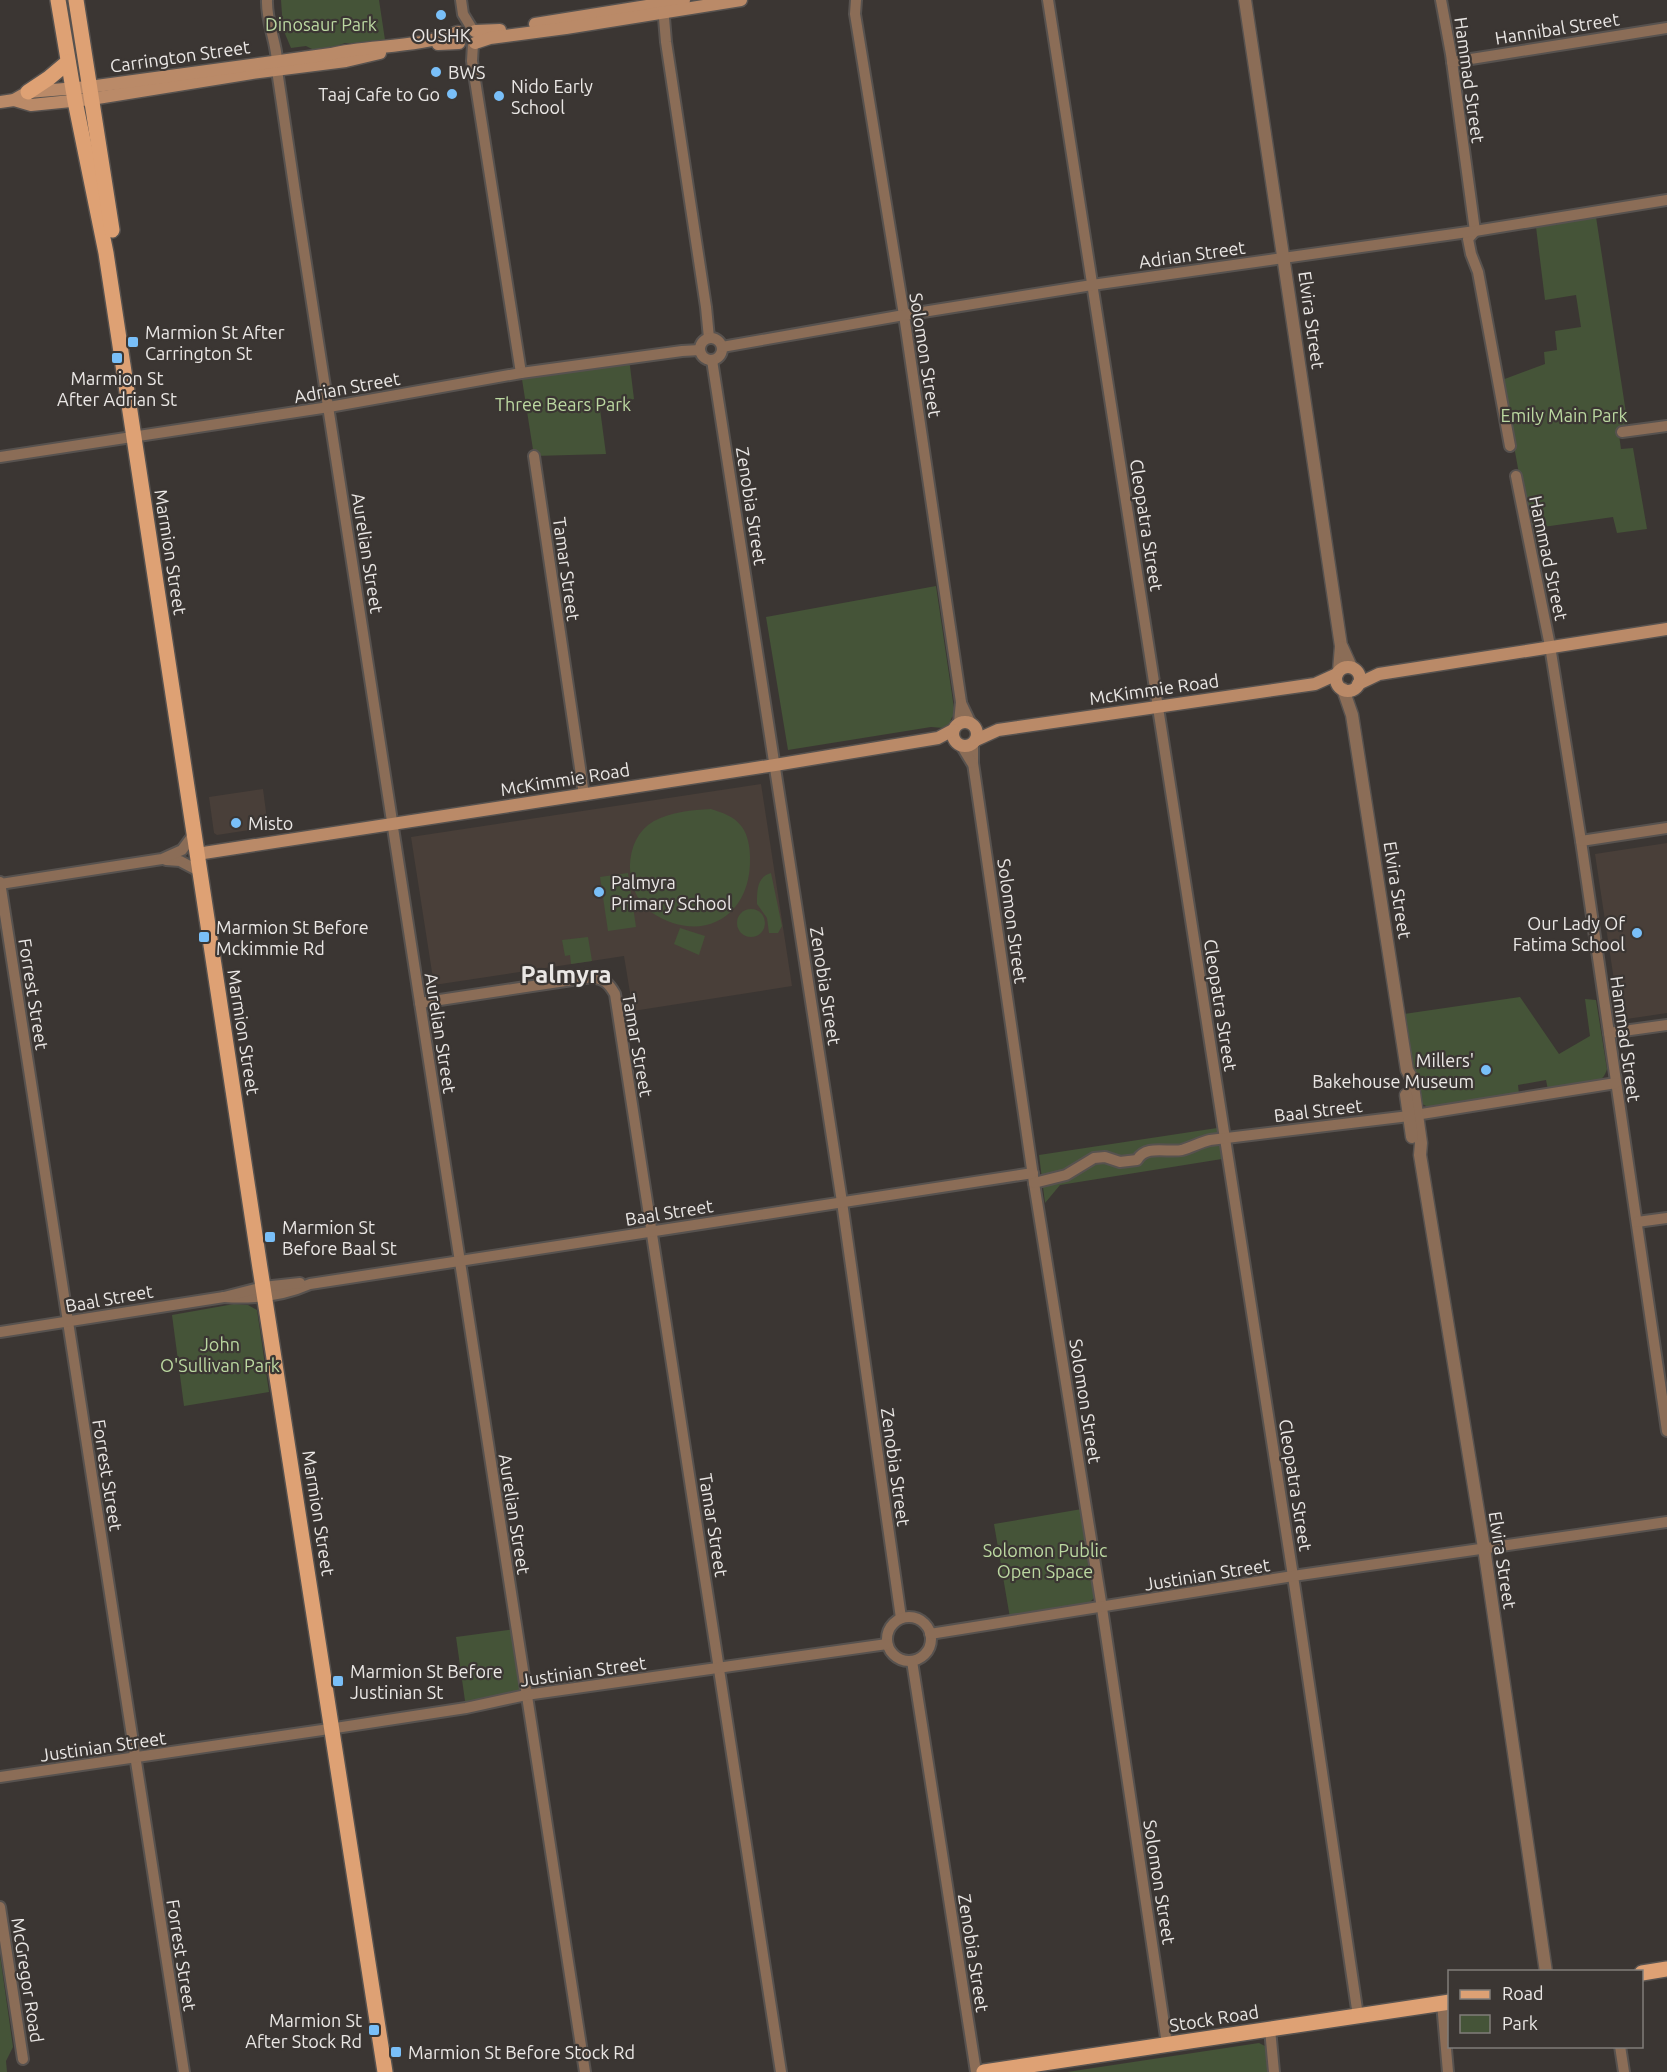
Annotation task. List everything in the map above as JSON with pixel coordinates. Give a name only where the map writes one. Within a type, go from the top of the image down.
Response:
[{"type":"main road","name":"Marmion Street","points":[[58,0],[69,62],[82,94]]},
{"type":"main road","name":"Marmion Street","points":[[76,0],[82,94],[106,253],[138,436],[202,853],[336,1728],[385,2072]]},
{"type":"main road","name":"Carrington Street","points":[[14,100],[30,105],[82,94],[277,65],[346,60],[493,31],[684,0]]},
{"type":"main road","name":"Carrington Street","points":[[660,5],[741,0]]},
{"type":"main road","points":[[28,92],[69,62]]},
{"type":"main road","name":"Carrington Street","points":[[0,102],[14,100],[28,92],[82,94]]},
{"type":"main road","name":"Marmion Street","points":[[138,436],[194,833],[202,853],[199,871],[269,1291]]},
{"type":"main road","points":[[1346,671],[1336,681],[1349,687],[1379,674],[1667,628]]},
{"type":"main road","points":[[1346,671],[1379,674]]},
{"type":"main road","points":[[1346,671],[1359,676],[1349,687]]},
{"type":"main road","name":"McKimmie Road","points":[[1315,684],[1346,671]]},
{"type":"main road","name":"McKimmie Road","points":[[202,853],[938,738],[1315,684],[1349,687]]},
{"type":"main road","name":"Marmion Street","points":[[336,1728],[393,2072]]},
{"type":"main road","points":[[1643,1973],[1667,1969]]},
{"type":"main road","name":"Stock Road","points":[[984,2072],[1446,2002]]},
{"type":"street","name":"Aurelian Street","points":[[267,0],[267,14],[277,65],[585,2072]]},
{"type":"street","points":[[461,0],[521,373]]},
{"type":"street","name":"Solomon Street","points":[[848,0],[855,14]]},
{"type":"street","name":"Solomon Street","points":[[856,0],[855,14],[904,315],[966,734],[973,763],[1034,1178],[1102,1608],[1167,2044]]},
{"type":"street","name":"Cleopatra Street","points":[[1048,0],[1293,1576],[1358,2016]]},
{"type":"street","name":"Elvira Street","points":[[1245,0],[1346,671]]},
{"type":"street","name":"Hammad Street","points":[[1441,0],[1452,62],[1475,231],[1468,239],[1480,283],[1510,446]]},
{"type":"street","points":[[660,5],[706,307],[708,338]]},
{"type":"street","name":"Hannibal Street","points":[[1452,62],[1667,28]]},
{"type":"street","name":"Adrian Street","points":[[722,347],[1092,285],[1475,231],[1667,200]]},
{"type":"street","points":[[708,338],[719,341],[722,347],[719,357],[712,360],[704,358],[700,350],[701,344],[708,338]]},
{"type":"street","name":"Adrian Street","points":[[0,457],[329,407],[521,373],[700,350]]},
{"type":"street","name":"Zenobia Street","points":[[712,360],[842,1202],[901,1618]]},
{"type":"street","points":[[1622,432],[1667,426]]},
{"type":"street","name":"Tamar Street","points":[[534,456],[584,795]]},
{"type":"street","name":"Hammad Street","points":[[1516,476],[1550,646],[1581,842],[1667,1431]]},
{"type":"street","name":"Elvira Street","points":[[1349,687],[1407,1070],[1404,1079],[1413,1116],[1413,1144],[1420,1155],[1484,1548],[1546,1970]]},
{"type":"street","points":[[1581,842],[1667,828]]},
{"type":"street","points":[[162,859],[182,850],[194,833]]},
{"type":"street","points":[[0,884],[162,859],[180,861],[199,871]]},
{"type":"street","name":"Forrest Street","points":[[0,884],[184,2072]]},
{"type":"street","name":"Tamar Street","points":[[420,1003],[591,977],[602,979],[610,984],[615,994],[781,2072]]},
{"type":"street","points":[[1609,1033],[1667,1025]]},
{"type":"street","name":"Baal Street","points":[[0,1332],[164,1305],[224,1297],[245,1299],[298,1283],[310,1284],[842,1202],[1065,1175],[1094,1158],[1105,1157],[1120,1162],[1131,1161],[1137,1160],[1139,1155],[1146,1152],[1181,1150],[1224,1138],[1413,1116],[1616,1083]]},
{"type":"street","points":[[1637,1222],[1667,1218]]},
{"type":"street","name":"Justinian Street","points":[[930,1634],[1293,1576],[1667,1522]]},
{"type":"street","points":[[909,1617],[922,1621],[930,1634],[928,1649],[922,1657],[912,1661],[895,1657],[887,1644],[890,1628],[901,1618],[909,1617]]},
{"type":"street","name":"Justinian Street","points":[[0,1777],[466,1708],[526,1695],[887,1644]]},
{"type":"street","name":"Zenobia Street","points":[[912,1661],[976,2072]]},
{"type":"street","name":"McGregor Road","points":[[0,1907],[23,2058]]},
{"type":"street","points":[[1446,2002],[1448,2072]]},
{"type":"street","points":[[1270,2029],[1274,2072]]},
{"type":"street","points":[[1620,2048],[1624,2072]]},
{"type":"shaded area","name":"Palmyra Primary School","points":[[761,784],[792,986],[633,1011],[624,956],[434,985],[411,837]]},
{"type":"shaded area","points":[[263,789],[268,827],[217,835],[214,833],[209,797]]},
{"type":"shaded area","name":"Our Lady Of Fatima School","points":[[1667,843],[1667,1013],[1620,1020],[1595,854]]},
{"type":"green space","name":"Dinosaur Park","points":[[281,0],[379,0],[385,40],[364,44],[345,43],[328,49],[314,50],[306,46],[291,48],[283,29]]},
{"type":"green space","name":"Emily Main Park","points":[[1596,217],[1628,426],[1618,428],[1621,449],[1633,448],[1647,529],[1617,533],[1613,517],[1529,529],[1502,380],[1545,364],[1544,352],[1557,350],[1555,331],[1581,327],[1576,295],[1545,300],[1536,227]]},
{"type":"green space","name":"Three Bears Park","points":[[629,358],[634,399],[600,409],[606,454],[534,456],[521,373]]},
{"type":"green space","points":[[936,586],[955,715],[949,725],[944,728],[931,727],[788,750],[766,617]]},
{"type":"green space","points":[[711,809],[735,820],[746,834],[750,857],[748,878],[742,896],[733,910],[720,920],[705,925],[688,926],[670,922],[651,912],[635,892],[630,866],[636,840],[644,829],[667,815]]},
{"type":"green space","points":[[628,873],[636,927],[608,931],[600,877]]},
{"type":"green space","points":[[771,873],[782,926],[778,933],[769,933],[767,918],[757,904],[760,881]]},
{"type":"green space","points":[[751,909],[761,913],[765,923],[761,933],[751,937],[741,933],[737,923],[741,913]]},
{"type":"green space","points":[[680,928],[705,936],[699,955],[674,944]]},
{"type":"green space","points":[[588,937],[592,961],[571,964],[570,955],[565,956],[562,940]]},
{"type":"green space","points":[[1520,997],[1559,1054],[1590,1036],[1585,999],[1596,1000],[1607,1069],[1602,1079],[1596,1083],[1548,1090],[1546,1080],[1518,1085],[1519,1094],[1430,1108],[1420,1103],[1417,1098],[1404,1014]]},
{"type":"green space","points":[[1217,1128],[1222,1159],[1060,1185],[1045,1203],[1039,1155]]},
{"type":"green space","name":"John O'Sullivan Park","points":[[234,1304],[248,1305],[257,1310],[269,1392],[184,1406],[172,1315]]},
{"type":"green space","name":"Solomon Public Open Space","points":[[1082,1509],[1095,1590],[1094,1598],[1087,1605],[1010,1618],[994,1524]]},
{"type":"green space","points":[[516,1629],[526,1695],[466,1708],[456,1637]]},
{"type":"green space","points":[[0,1955],[13,2047],[6,2061],[7,2072],[0,2072]]},
{"type":"green space","points":[[1259,2043],[1267,2047],[1270,2072],[1067,2072]]},
{"type":"place","name":"OUSHK","points":[[441,15]]},
{"type":"place","name":"BWS","points":[[436,72]]},
{"type":"place","name":"Taaj Cafe to Go","points":[[452,94]]},
{"type":"place","name":"Nido Early School","points":[[499,96]]},
{"type":"place","name":"Marmion St After Carrington St","points":[[133,342]]},
{"type":"place","name":"Marmion St After Adrian St","points":[[117,358]]},
{"type":"place","name":"Misto","points":[[236,823]]},
{"type":"place","name":"Palmyra Primary School","points":[[599,892]]},
{"type":"place","name":"Our Lady Of Fatima School","points":[[1637,933]]},
{"type":"place","name":"Marmion St Before Mckimmie Rd","points":[[204,937]]},
{"type":"place","name":"Millers' Bakehouse Museum","points":[[1486,1070]]},
{"type":"place","name":"Marmion St Before Baal St","points":[[270,1237]]},
{"type":"place","name":"Marmion St Before Justinian St","points":[[338,1681]]},
{"type":"place","name":"Marmion St After Stock Rd","points":[[374,2030]]},
{"type":"place","name":"Marmion St Before Stock Rd","points":[[396,2052]]},
{"type":"district","name":"Palmyra","points":[[566,974]]}]
